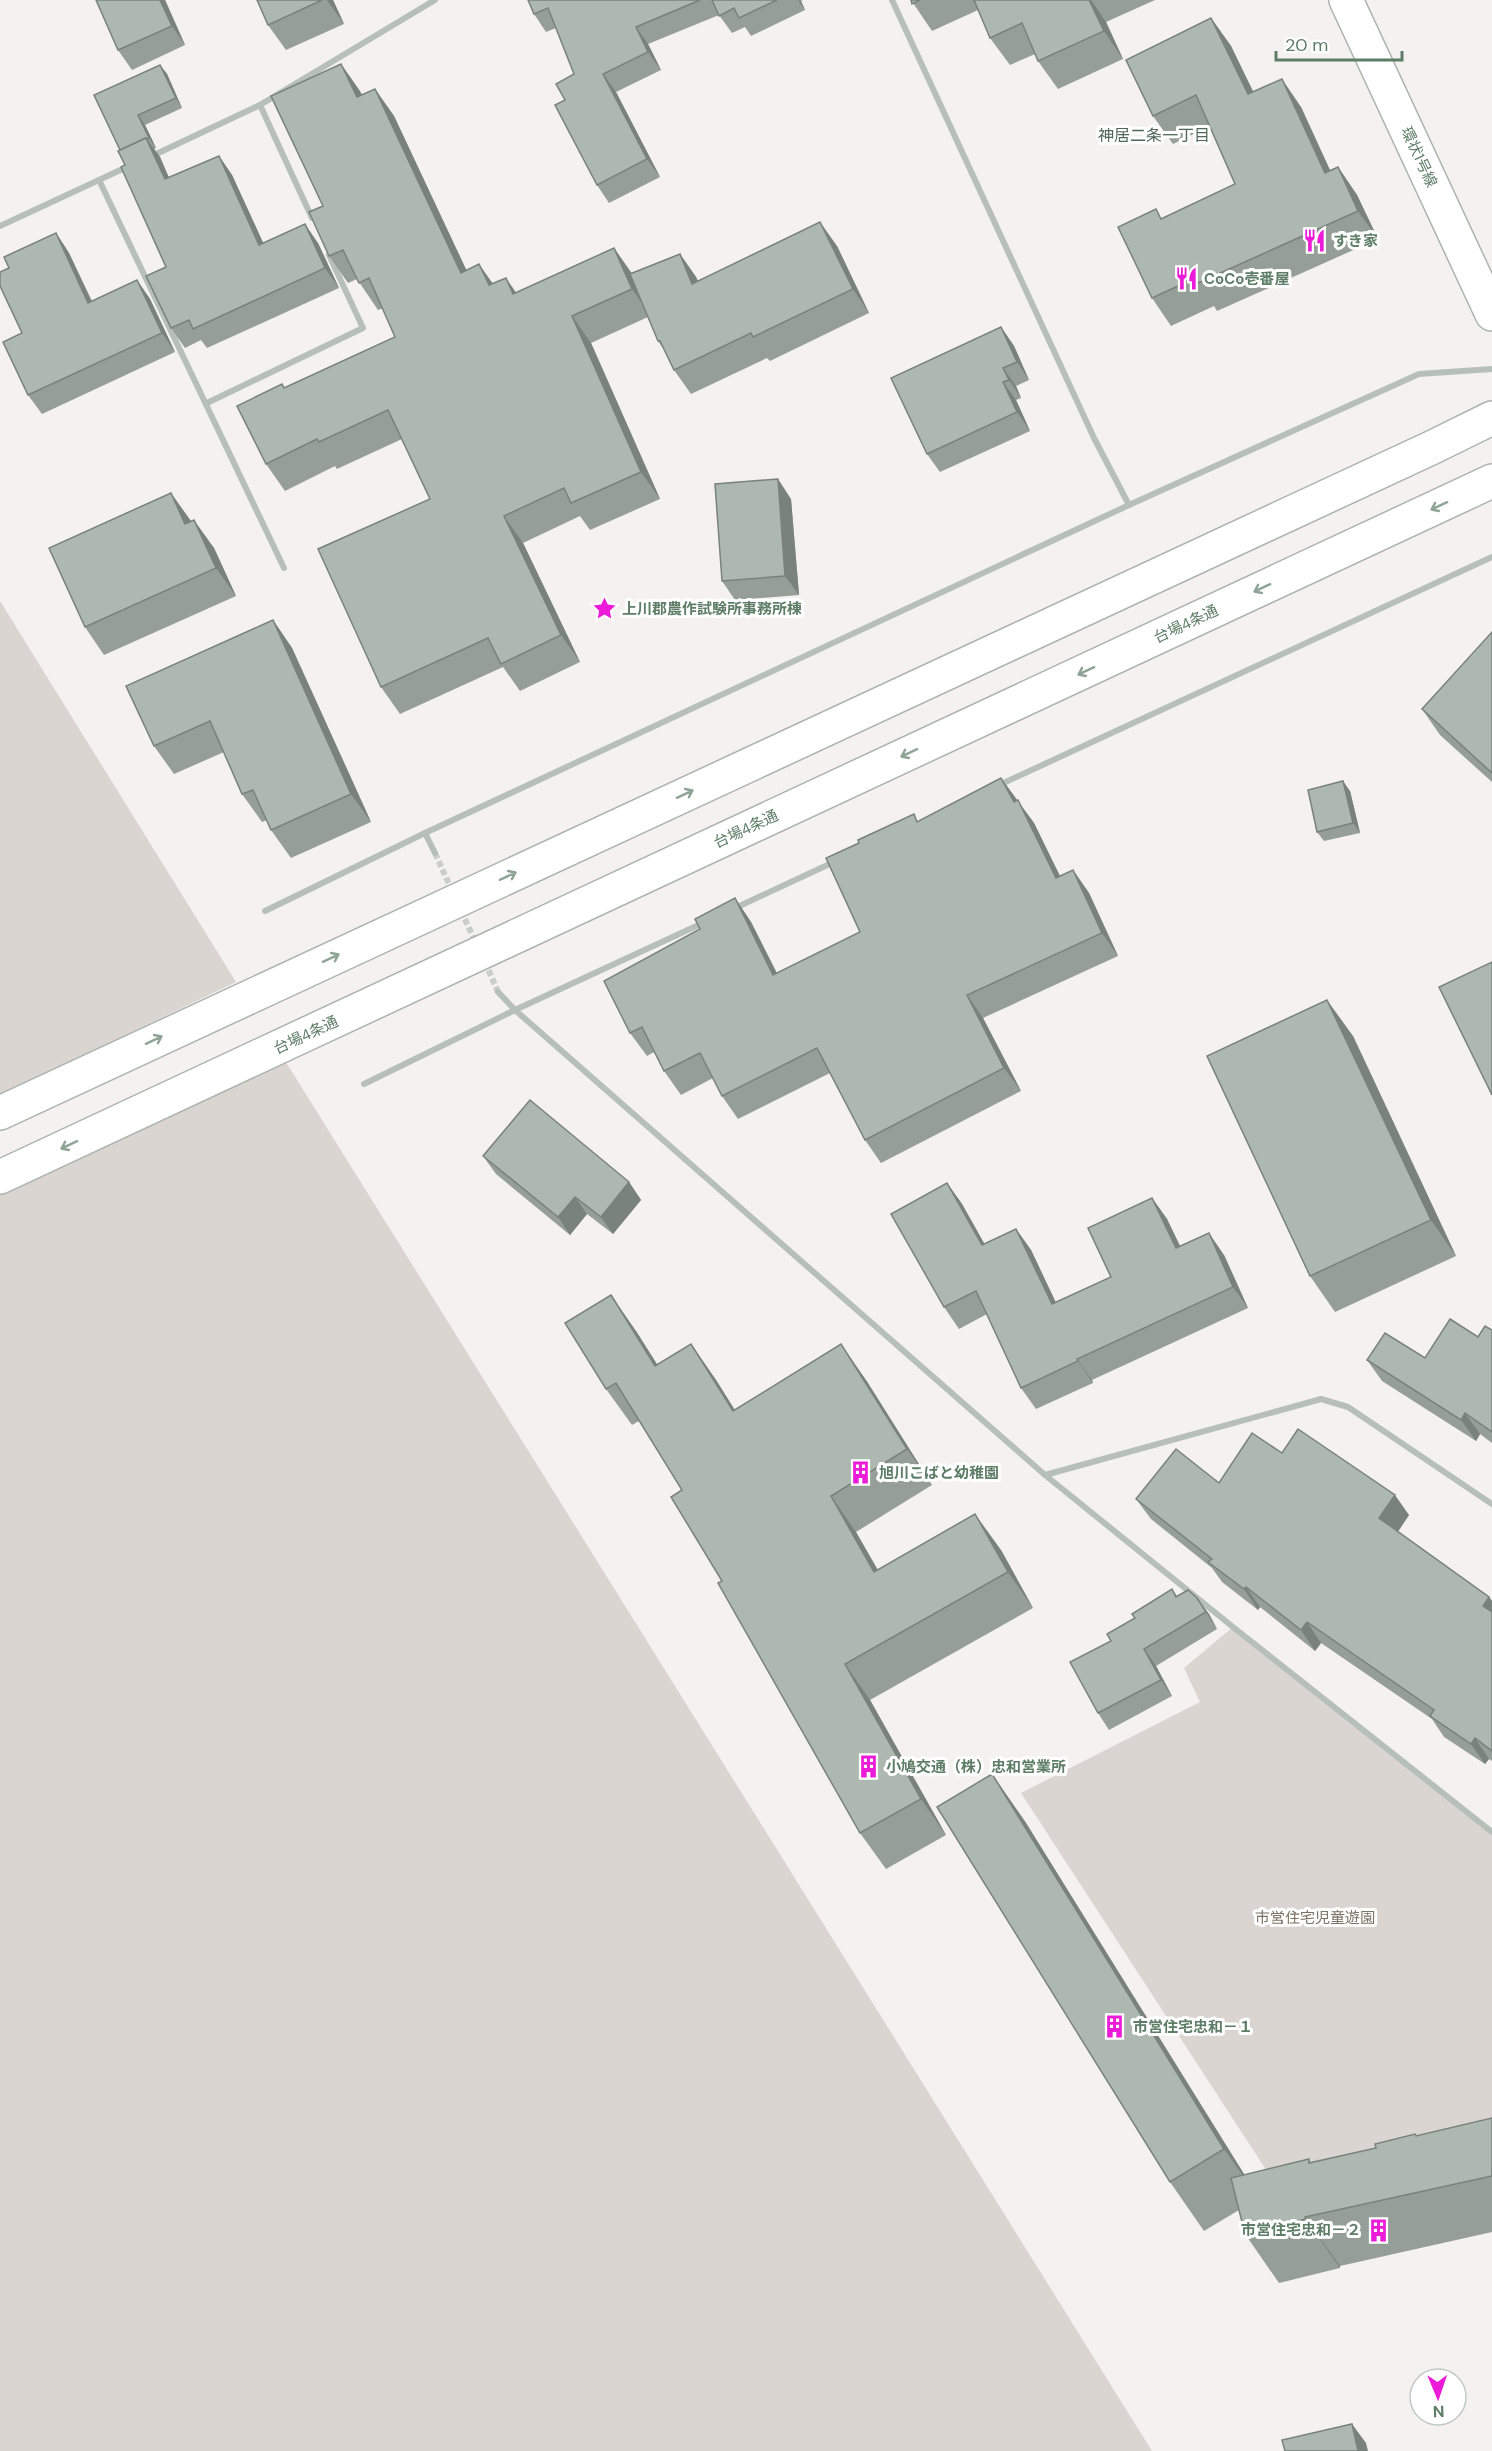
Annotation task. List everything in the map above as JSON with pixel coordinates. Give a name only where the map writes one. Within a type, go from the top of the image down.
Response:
[{"type":"main road","name":"環状1号線","points":[[1346,0],[1492,314]]},
{"type":"main road","points":[[0,1113],[1492,418]]},
{"type":"main road","name":"台場4条通","points":[[0,1177],[1492,481]]},
{"type":"street","points":[[142,160],[260,105],[435,0]]},
{"type":"street","points":[[892,0],[1094,438],[1129,505]]},
{"type":"street","points":[[260,105],[314,222]]},
{"type":"street","points":[[0,226],[131,165]]},
{"type":"street","points":[[99,180],[284,567]]},
{"type":"street","points":[[207,403],[363,328],[324,243]]},
{"type":"street","points":[[265,910],[425,833],[1129,505],[1419,374],[1492,369]]},
{"type":"street","points":[[989,790],[1492,556]]},
{"type":"street","points":[[425,833],[435,853]]},
{"type":"street","points":[[730,910],[838,860]]},
{"type":"street","points":[[364,1084],[515,1010],[709,920]]},
{"type":"street","points":[[498,992],[515,1010],[1045,1476],[1492,1832]]},
{"type":"street","points":[[1045,1476],[1321,1398],[1348,1407],[1492,1504]]},
{"type":"green space","points":[[0,601],[236,982],[0,1095]]},
{"type":"green space","points":[[284,1059],[1152,2451],[0,2451],[0,1193]]},
{"type":"green space","name":"市営住宅児童遊園","points":[[1233,1627],[1492,1832],[1492,2181],[1300,2222],[1021,1793],[1200,1702],[1184,1668]]},
{"type":"building","points":[[96,0],[160,0],[172,26],[118,50]]},
{"type":"building","points":[[257,0],[322,0],[268,25]]},
{"type":"building","points":[[528,0],[700,0],[636,27],[648,52],[603,74],[647,159],[597,185],[555,105],[565,100],[556,84],[574,74],[548,8],[534,14]]},
{"type":"building","points":[[712,0],[777,0],[739,18],[734,8],[719,16]]},
{"type":"building","points":[[974,0],[1089,0],[1104,31],[1038,61],[1022,23],[990,38]]},
{"type":"building","points":[[1211,18],[1248,94],[1282,79],[1325,173],[1338,167],[1358,211],[1198,283],[1195,278],[1152,298],[1118,227],[1156,209],[1161,219],[1235,184],[1196,95],[1153,116],[1126,60]]},
{"type":"building","points":[[341,64],[357,97],[375,89],[461,273],[479,264],[489,285],[506,278],[513,294],[614,248],[632,289],[572,316],[641,472],[571,503],[564,488],[504,516],[561,635],[501,664],[488,638],[381,687],[318,549],[430,499],[388,410],[319,442],[317,439],[266,464],[237,406],[282,384],[284,388],[395,337],[369,278],[359,283],[343,250],[329,256],[309,212],[323,206],[271,96]]},
{"type":"building","points":[[160,65],[176,98],[138,115],[149,138],[120,150],[94,95]]},
{"type":"building","points":[[146,138],[165,179],[219,156],[259,245],[305,224],[325,268],[193,329],[189,320],[171,328],[146,276],[166,267],[121,167],[125,165],[118,151]]},
{"type":"building","points":[[820,222],[853,289],[753,337],[751,333],[674,370],[658,341],[630,274],[680,254],[692,284]]},
{"type":"building","points":[[56,233],[88,303],[137,280],[162,333],[28,395],[3,342],[22,333],[0,286],[0,272],[9,268],[4,257]]},
{"type":"building","points":[[1001,327],[1017,362],[1003,368],[1009,380],[1003,382],[1017,412],[927,454],[891,378]]},
{"type":"building","points":[[778,479],[785,576],[722,581],[715,484]]},
{"type":"building","points":[[171,493],[185,524],[194,520],[216,568],[85,627],[49,548]]},
{"type":"building","points":[[273,620],[351,794],[271,830],[253,790],[242,794],[210,721],[154,746],[126,686]]},
{"type":"building","points":[[1492,632],[1492,773],[1422,709]]},
{"type":"building","points":[[1001,778],[1014,802],[1018,800],[1056,878],[1073,870],[1102,933],[967,995],[1004,1068],[865,1140],[817,1048],[722,1096],[700,1053],[664,1071],[642,1027],[630,1033],[604,981],[700,929],[695,919],[735,898],[773,975],[860,932],[826,858],[914,814],[917,822]]},
{"type":"building","points":[[1343,781],[1353,823],[1317,832],[1308,790]]},
{"type":"building","points":[[1492,962],[1492,1095],[1439,987]]},
{"type":"building","points":[[1327,1000],[1431,1220],[1310,1276],[1207,1056]]},
{"type":"building","points":[[530,1100],[629,1182],[601,1217],[575,1197],[558,1217],[483,1156]]},
{"type":"building","points":[[947,1183],[982,1245],[1016,1229],[1052,1304],[1111,1277],[1088,1228],[1152,1198],[1176,1248],[1209,1233],[1233,1287],[1077,1359],[1078,1361],[1021,1388],[976,1291],[944,1307],[891,1214]]},
{"type":"building","points":[[611,1295],[655,1366],[691,1344],[733,1411],[841,1344],[907,1449],[831,1496],[874,1572],[975,1514],[1008,1572],[845,1664],[921,1799],[860,1833],[718,1583],[722,1581],[671,1497],[682,1490],[616,1383],[606,1389],[565,1323]]},
{"type":"building","points":[[1450,1319],[1478,1337],[1485,1326],[1492,1330],[1492,1432],[1465,1413],[1461,1420],[1367,1360],[1385,1333],[1425,1358]]},
{"type":"building","points":[[1298,1429],[1395,1495],[1379,1518],[1489,1597],[1483,1606],[1492,1612],[1492,1751],[1475,1738],[1471,1744],[1430,1716],[1434,1710],[1307,1622],[1301,1630],[1246,1587],[1244,1589],[1208,1562],[1212,1559],[1136,1499],[1176,1449],[1219,1483],[1252,1433],[1282,1453]]},
{"type":"building","points":[[1172,1589],[1176,1597],[1188,1590],[1197,1598],[1206,1612],[1144,1649],[1161,1680],[1098,1713],[1070,1662],[1111,1641],[1107,1634],[1135,1618],[1132,1614]]},
{"type":"building","name":"市営住宅忠和－１","points":[[992,1774],[1224,2149],[1170,2182],[937,1807]]},
{"type":"building","points":[[1492,2118],[1492,2176],[1305,2217],[1306,2219],[1245,2234],[1231,2178],[1309,2159],[1309,2163],[1376,2148],[1375,2144]]},
{"type":"building","points":[[1352,2424],[1358,2451],[1285,2451],[1282,2440]]},
{"type":"tunnel","points":[[435,853],[453,893]]},
{"type":"tunnel","points":[[461,911],[477,945]]},
{"type":"tunnel","points":[[485,962],[498,992]]},
{"type":"place","name":"すき家","points":[[1315,241]]},
{"type":"place","name":"CoCo壱番屋","points":[[1186,279]]},
{"type":"place","name":"上川郡農作試験所事務所棟","points":[[604,609]]},
{"type":"place","name":"旭川こばと幼稚園","points":[[861,1473]]},
{"type":"place","name":"小鳩交通（株）忠和営業所","points":[[868,1767]]},
{"type":"place","name":"市営住宅忠和－１","points":[[1115,2027]]},
{"type":"place","name":"市営住宅忠和－２","points":[[1379,2230]]},
{"type":"district","name":"神居二条一丁目","points":[[1154,135]]}]
